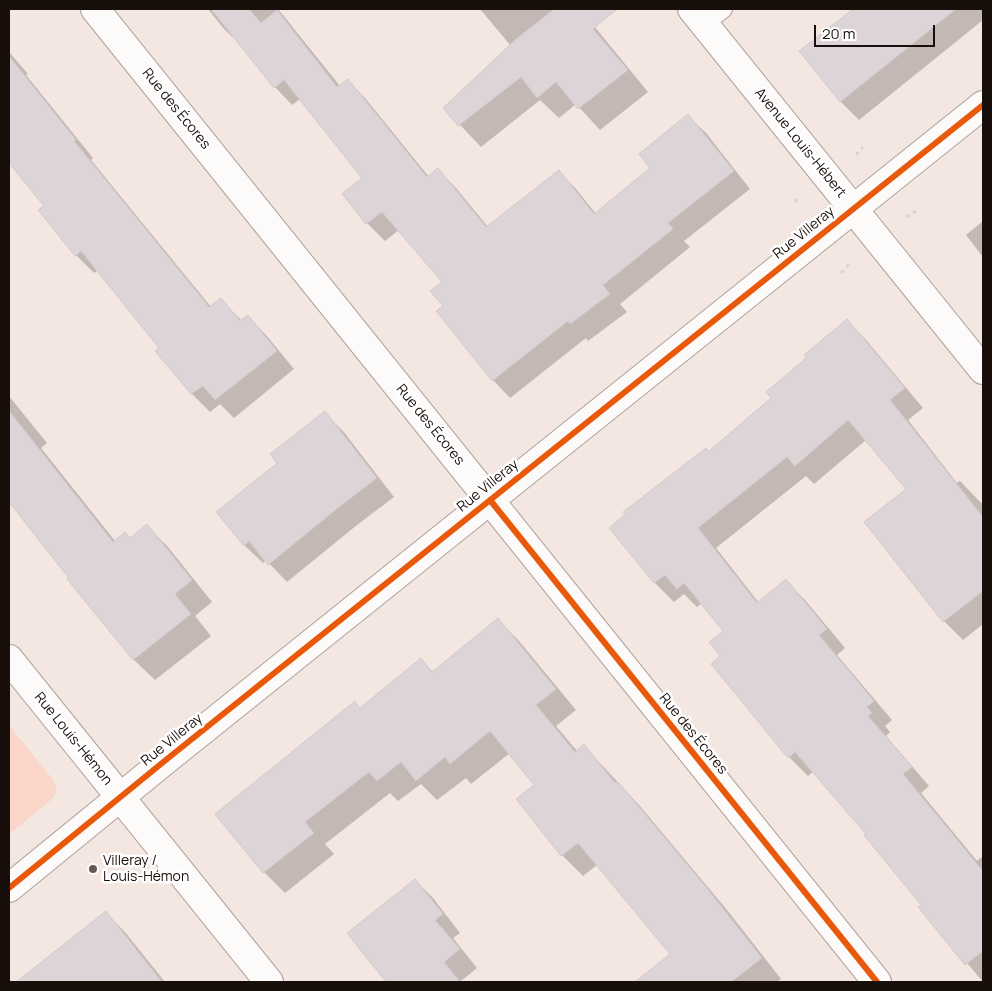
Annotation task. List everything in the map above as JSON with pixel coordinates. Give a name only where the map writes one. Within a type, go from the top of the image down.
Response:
[{"type":"street","name":"Rue des Écores","points":[[95,9],[877,982]]},
{"type":"street","name":"Avenue Louis-Hébert","points":[[707,14],[853,209],[983,370]]},
{"type":"street","name":"Rue Villeray","points":[[9,888],[983,105]]},
{"type":"street","name":"Rue Louis-Hémon","points":[[9,659],[269,982]]},
{"type":"path","points":[[856,155],[863,147]]},
{"type":"path","points":[[794,200],[800,202]]},
{"type":"path","points":[[906,218],[916,211]]},
{"type":"path","points":[[841,273],[849,264]]},
{"type":"shaded area","points":[[9,725],[54,781],[57,791],[50,801],[9,834]]},
{"type":"building","points":[[211,9],[249,9],[261,23],[277,10],[337,87],[348,79],[427,177],[438,168],[486,227],[559,170],[594,214],[650,168],[639,154],[688,114],[734,171],[668,223],[673,229],[603,285],[610,294],[570,324],[568,321],[492,381],[436,311],[443,306],[430,291],[442,282],[382,212],[366,224],[342,194],[362,178],[284,80],[274,88]]},
{"type":"building","points":[[554,9],[617,9],[593,29],[628,70],[578,109],[556,82],[537,98],[521,77],[458,126],[443,108],[515,40]]},
{"type":"building","points":[[853,9],[956,9],[840,102],[799,51]]},
{"type":"building","points":[[9,56],[76,140],[74,141],[209,307],[221,298],[240,321],[248,315],[277,351],[215,400],[203,386],[191,394],[155,351],[159,348],[81,251],[75,256],[38,210],[44,206],[9,163]]},
{"type":"building","points":[[847,319],[905,388],[890,400],[983,517],[983,591],[943,622],[864,522],[906,489],[848,420],[795,466],[787,457],[698,528],[757,603],[786,579],[827,629],[819,635],[874,701],[867,707],[872,713],[868,716],[912,767],[903,774],[983,871],[983,951],[965,965],[918,907],[921,905],[864,835],[866,834],[795,752],[788,758],[711,664],[720,656],[709,642],[723,631],[684,583],[677,589],[665,575],[654,583],[609,528],[625,514],[623,512],[706,448],[709,451],[771,398],[766,392],[806,358],[804,355]]},
{"type":"building","points":[[9,411],[113,542],[125,532],[130,538],[147,524],[192,580],[175,594],[191,614],[133,660],[67,579],[68,577],[9,502]]},
{"type":"building","points":[[325,411],[377,478],[268,565],[249,541],[244,546],[216,512],[277,463],[270,454]]},
{"type":"building","points":[[498,618],[556,689],[536,705],[575,752],[584,744],[614,782],[619,783],[706,887],[762,958],[731,982],[635,982],[670,954],[578,843],[561,856],[516,799],[534,785],[490,731],[450,764],[445,757],[416,781],[401,762],[377,781],[369,772],[305,822],[314,833],[263,873],[215,814],[355,701],[360,708],[421,658],[432,672]]},
{"type":"building","points":[[415,879],[443,914],[435,920],[460,949],[444,962],[460,982],[386,982],[347,933]]},
{"type":"building","points":[[106,911],[162,982],[16,982]]},
{"type":"cycle path","points":[[9,888],[167,759],[983,105]]},
{"type":"cycle path","points":[[490,500],[877,982]]},
{"type":"place","name":"Villeray / Louis-Hémon","points":[[93,869]]}]
